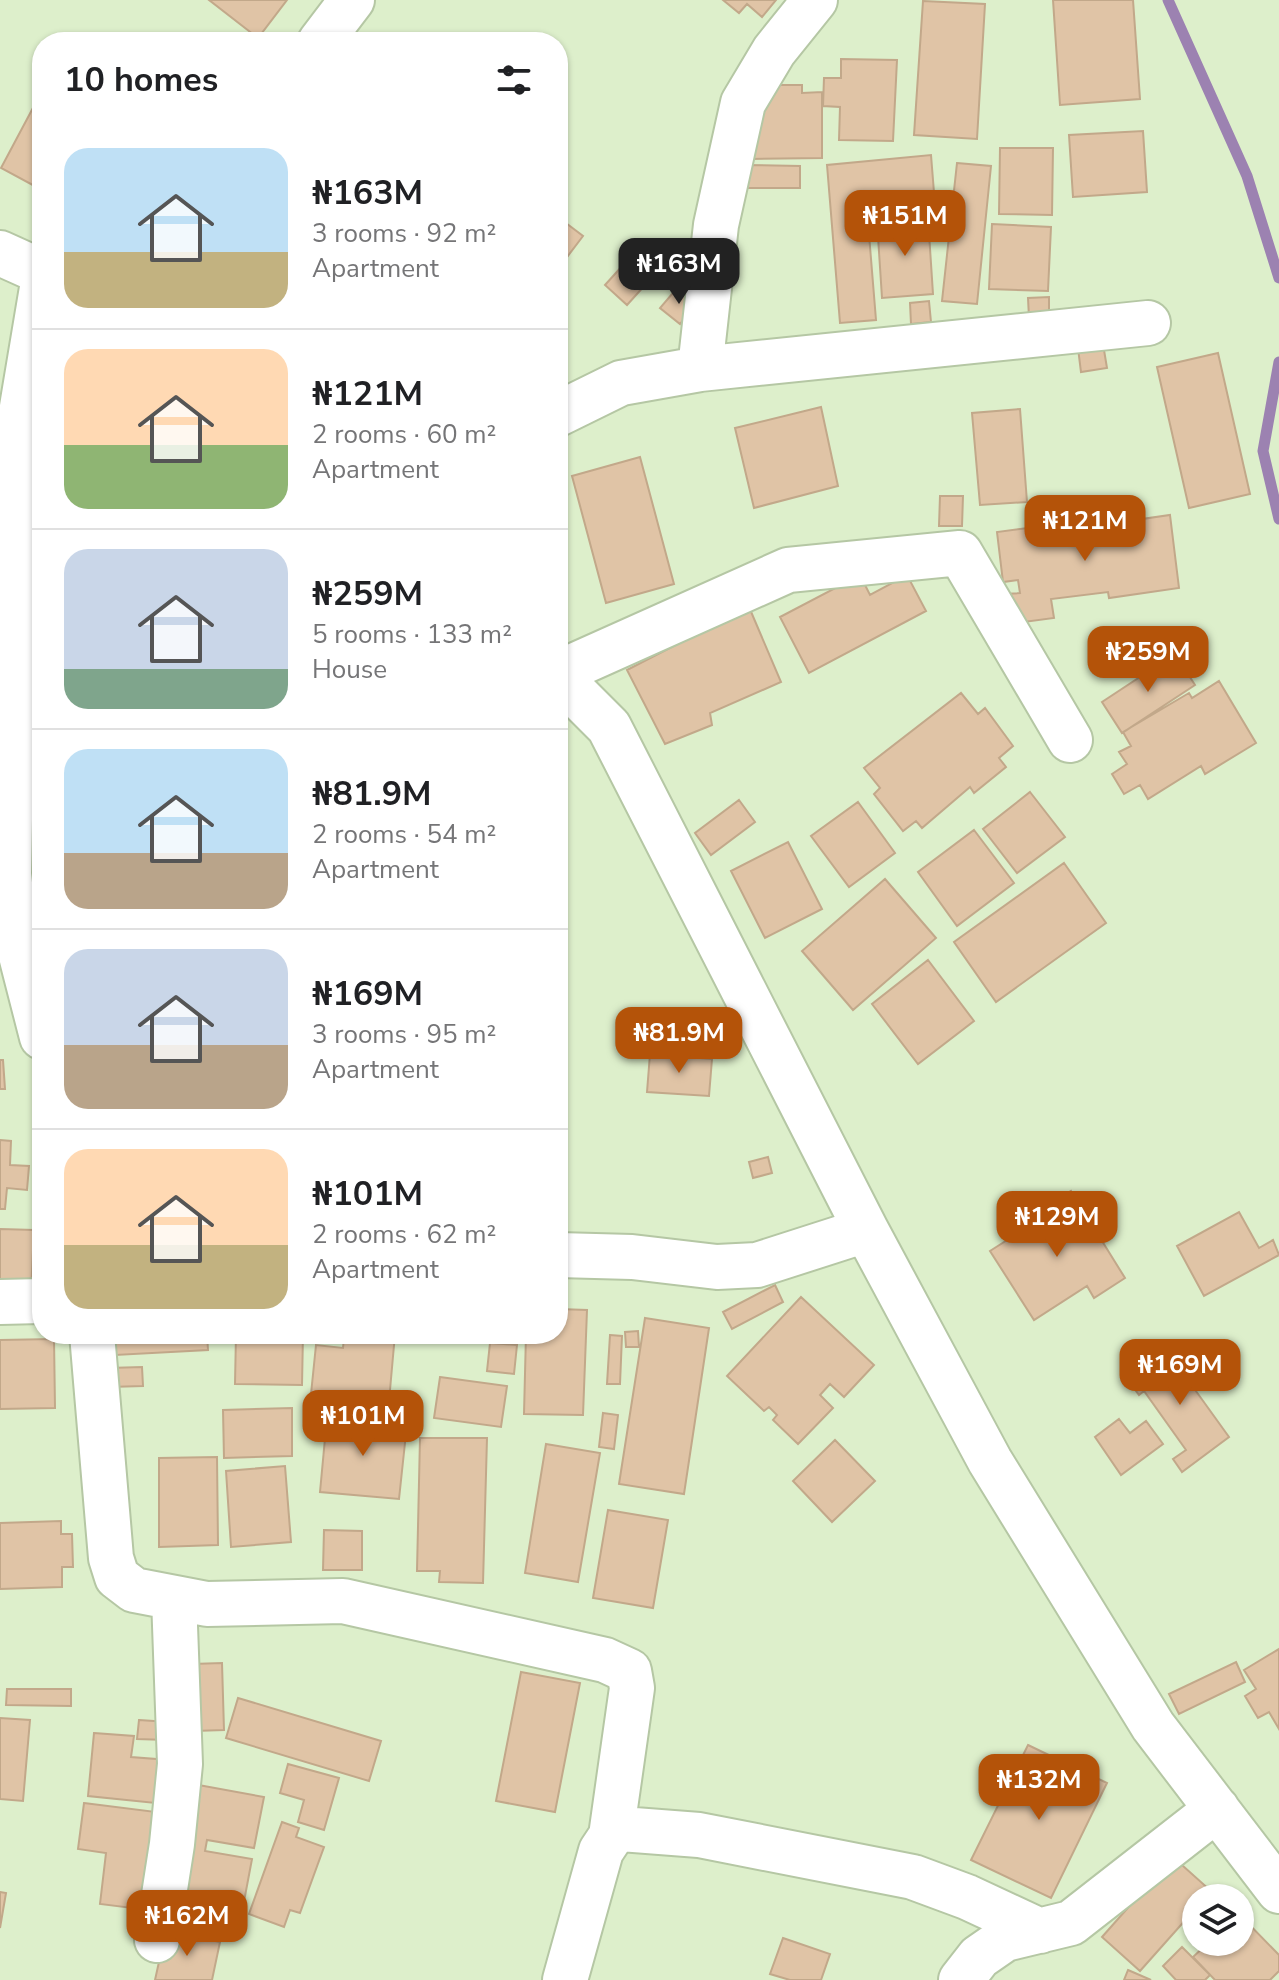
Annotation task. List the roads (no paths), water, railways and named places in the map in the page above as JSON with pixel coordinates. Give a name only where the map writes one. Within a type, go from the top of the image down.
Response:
[{"type":"street","points":[[328,32],[352,0]]},
{"type":"street","points":[[700,369],[716,225],[743,103],[774,51],[815,0]]},
{"type":"street","points":[[0,253],[32,267]]},
{"type":"street","points":[[568,409],[621,383],[700,369],[1148,323]]},
{"type":"street","points":[[32,348],[17,437],[9,874],[15,932],[32,998]]},
{"type":"street","points":[[568,670],[788,570],[960,553],[1070,740]]},
{"type":"street","points":[[568,685],[609,727],[866,1230],[990,1461],[1153,1726],[1279,1891]]},
{"type":"street","points":[[568,1255],[632,1257],[717,1267],[757,1265],[866,1230]]},
{"type":"street","points":[[0,1302],[32,1301]]},
{"type":"street","points":[[93,1344],[111,1558],[117,1577],[134,1590],[207,1604],[343,1601],[605,1660],[629,1671],[632,1688],[611,1836]]},
{"type":"street","points":[[157,1940],[172,1844],[180,1764],[174,1598]]},
{"type":"street","points":[[961,1980],[979,1957],[1005,1939],[1071,1923],[1217,1809]]},
{"type":"street","points":[[565,1980],[601,1851],[611,1836],[621,1829],[699,1835],[913,1877],[967,1897],[1040,1931]]},
{"type":"waterway","points":[[1168,0],[1247,176],[1279,278]]},
{"type":"waterway","points":[[1279,362],[1263,451],[1279,519]]}]
